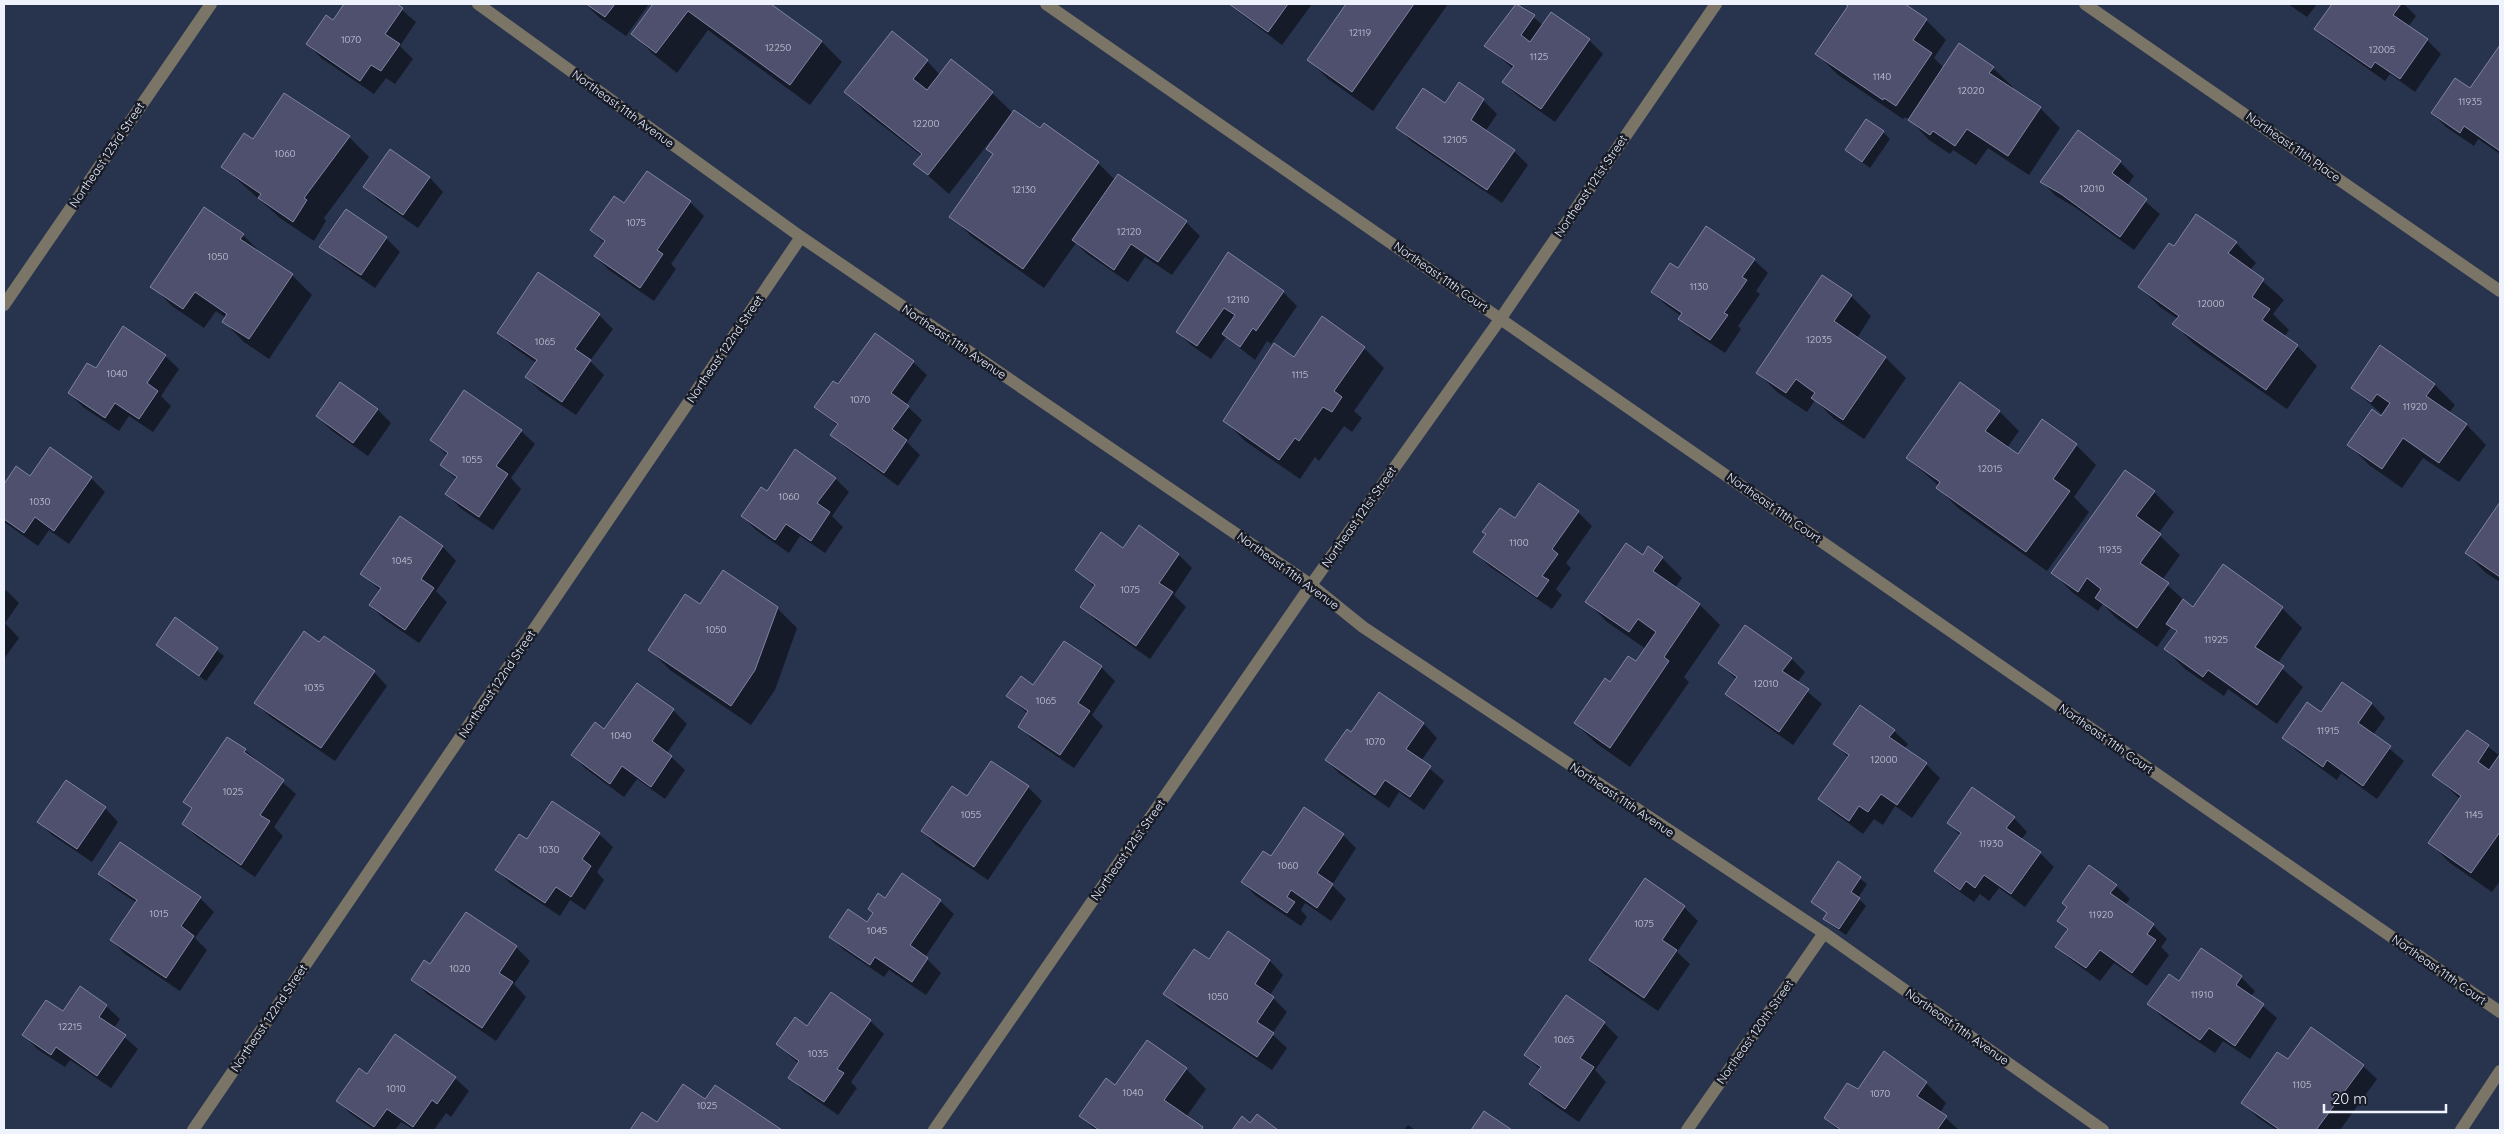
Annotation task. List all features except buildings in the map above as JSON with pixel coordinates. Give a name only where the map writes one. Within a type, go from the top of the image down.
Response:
[{"type":"street","name":"Northeast 123rd Street","points":[[4,305],[211,4]]},
{"type":"street","name":"Northeast 11th Avenue","points":[[478,4],[801,237],[1311,585],[1363,627],[1824,933],[2103,1130]]},
{"type":"street","name":"Northeast 11th Court","points":[[1046,4],[2500,1012]]},
{"type":"street","name":"Northeast 121st Street","points":[[934,1130],[1311,585],[1501,318],[1716,4]]},
{"type":"street","name":"Northeast 11th Place","points":[[2085,4],[2500,291]]},
{"type":"street","name":"Northeast 122nd Street","points":[[193,1130],[801,237]]},
{"type":"street","name":"Northeast 120th Street","points":[[1687,1130],[1824,933]]},
{"type":"street","points":[[2461,1130],[2500,1071]]}]
